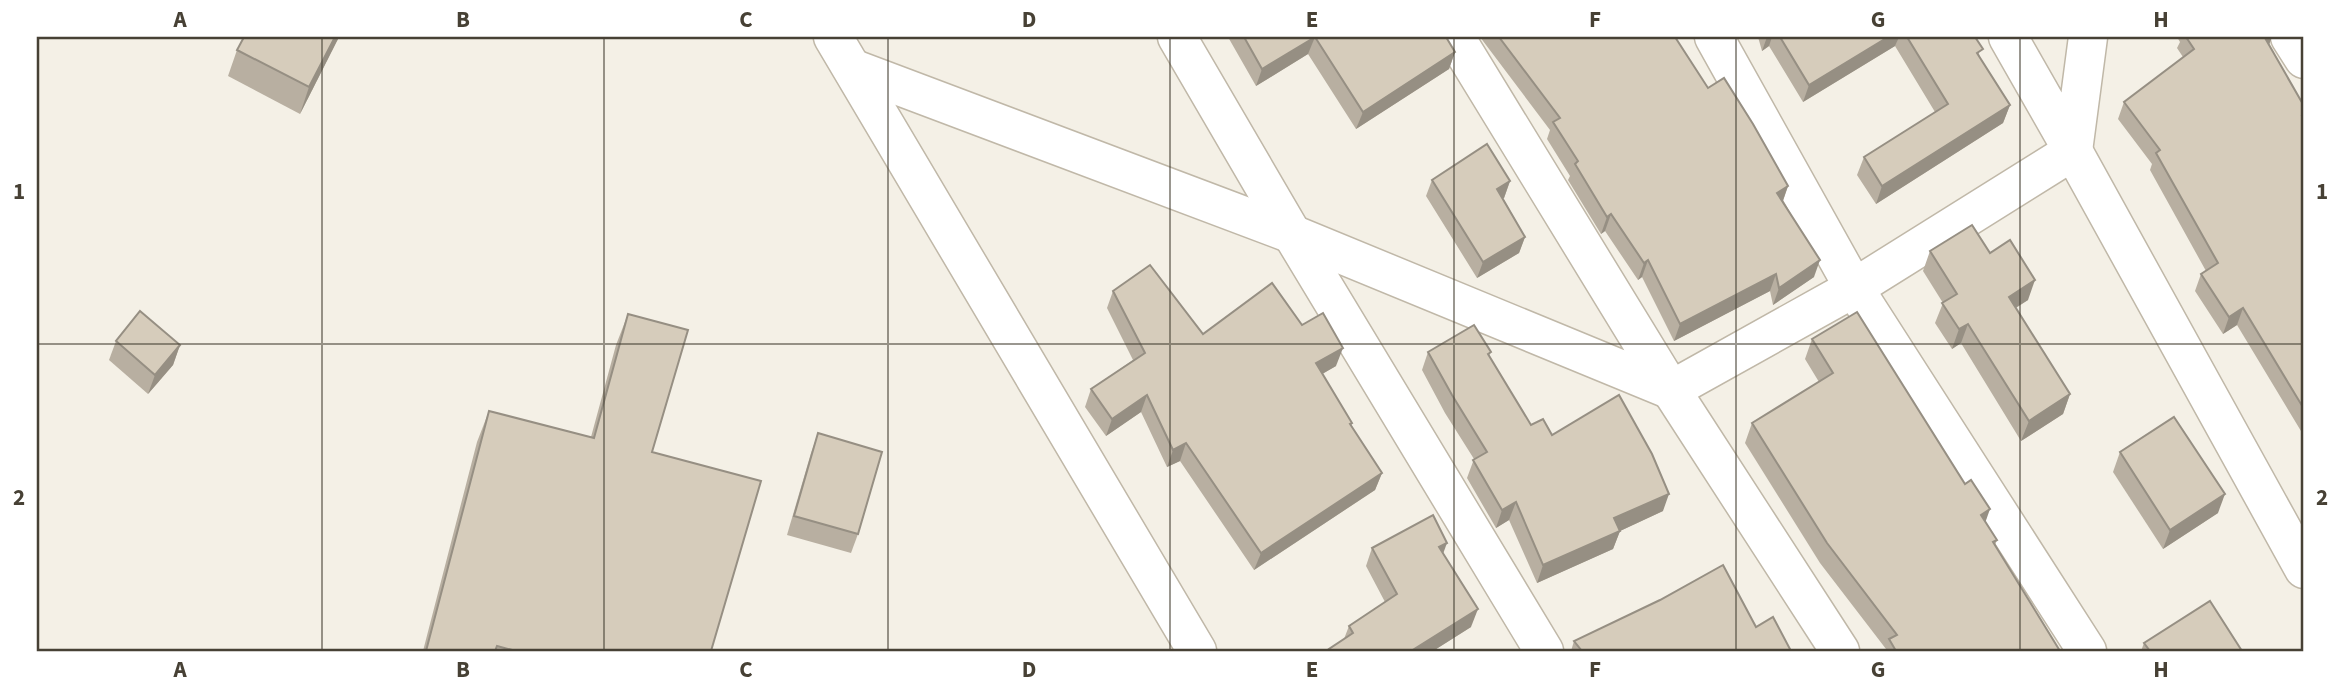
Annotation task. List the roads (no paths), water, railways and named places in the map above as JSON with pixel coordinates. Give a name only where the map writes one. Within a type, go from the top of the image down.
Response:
[{"type":"street","points":[[833,37],[1197,651]]},
{"type":"street","points":[[1177,37],[1292,234],[1544,651]]},
{"type":"street","points":[[1455,37],[1671,390],[1840,651]]},
{"type":"street","points":[[1714,37],[1854,288],[2087,651]]},
{"type":"street","points":[[2008,37],[2304,569]]},
{"type":"street","points":[[2073,151],[2088,37]]},
{"type":"street","points":[[2290,37],[2304,60]]},
{"type":"street","points":[[854,69],[1292,234],[1671,390]]},
{"type":"street","points":[[1671,390],[1854,288],[2073,151]]}]
